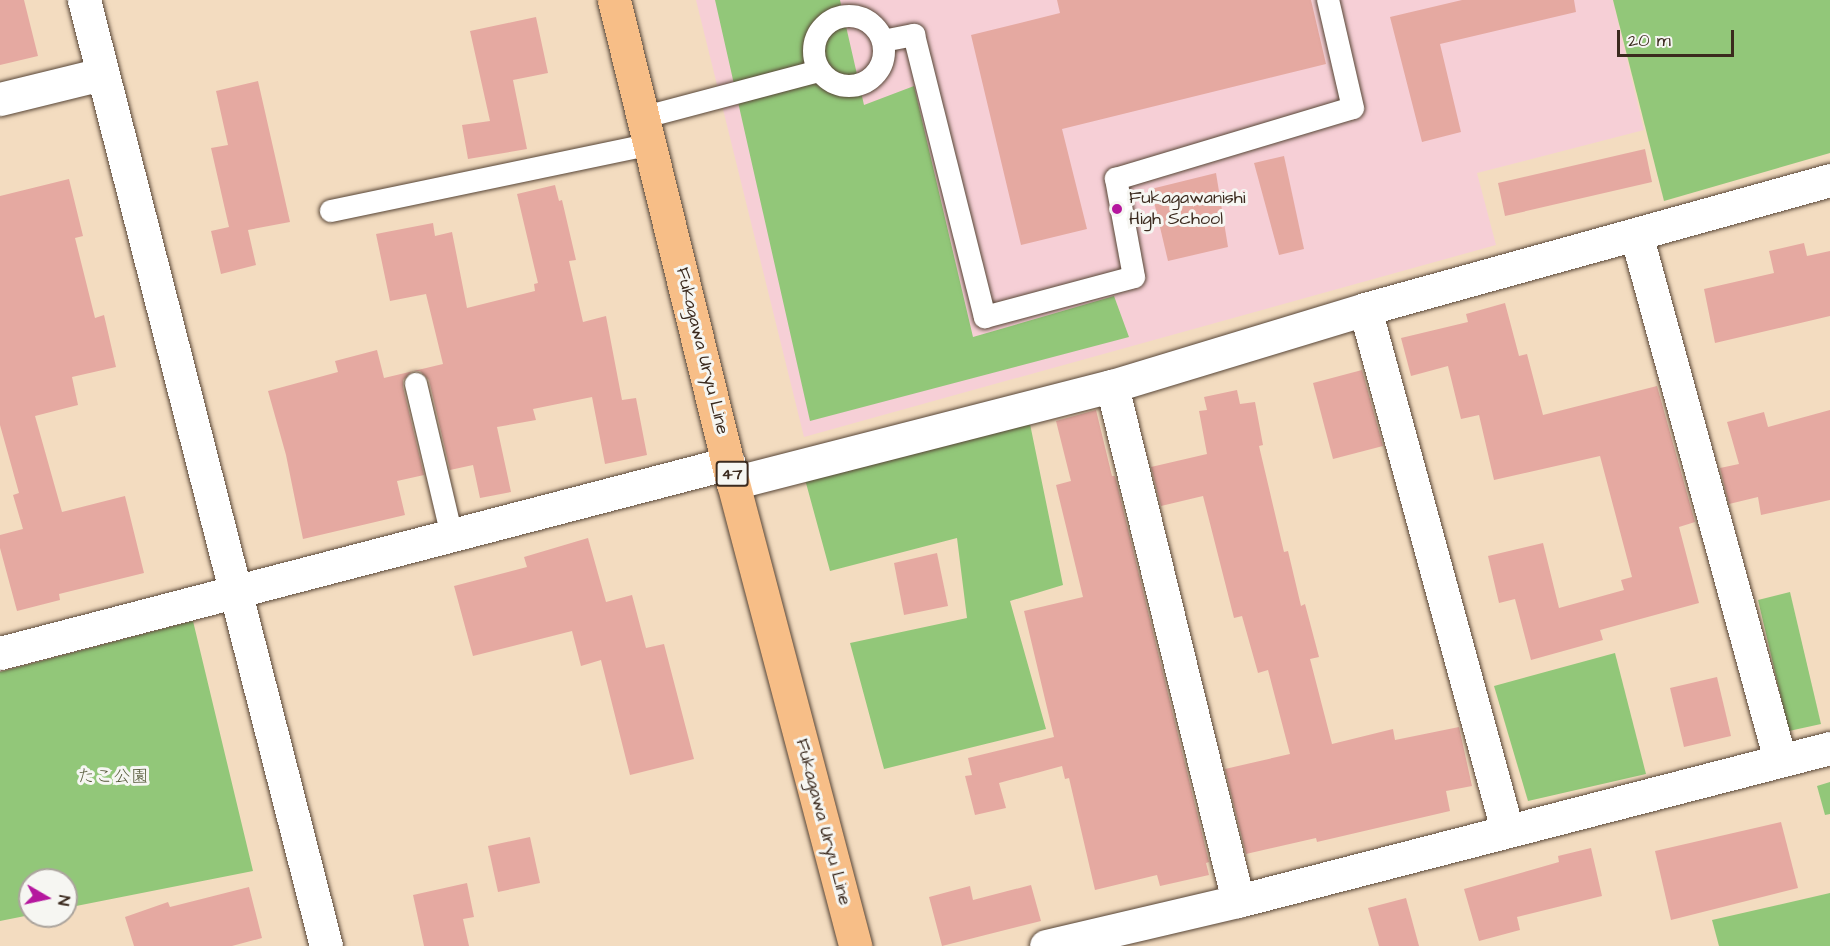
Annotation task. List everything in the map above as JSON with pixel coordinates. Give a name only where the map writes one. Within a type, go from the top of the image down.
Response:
[{"type":"main road","name":"Fukagawa Uryu Line","points":[[614,0],[731,473],[855,946]]},
{"type":"street","points":[[84,0],[326,946]]},
{"type":"street","points":[[0,99],[102,74]]},
{"type":"street","points":[[1,648],[237,593],[452,536],[1112,386],[1365,309],[1830,180]]},
{"type":"street","points":[[1636,234],[1780,760]]},
{"type":"street","points":[[1365,309],[1507,830]]},
{"type":"street","points":[[1112,386],[1238,901]]},
{"type":"street","points":[[1046,946],[1238,901],[1830,748]]},
{"type":"lane","points":[[883,41],[914,34],[985,317],[1134,277],[1116,179],[1353,108],[1328,0]]},
{"type":"lane","points":[[852,8],[872,24],[883,41],[883,61],[872,78],[854,86],[834,84],[819,71],[813,51],[819,31],[834,18],[852,8]]},
{"type":"lane","points":[[331,211],[648,130],[819,71]]},
{"type":"lane","points":[[416,384],[452,536]]},
{"type":"shaded area","name":"Fukagawanishi High School","points":[[696,0],[1613,0],[1644,130],[1477,173],[1496,245],[804,437]]},
{"type":"green space","points":[[715,0],[840,0],[864,105],[914,86],[973,337],[1114,296],[1129,337],[810,421]]},
{"type":"green space","points":[[1613,0],[1830,0],[1830,153],[1664,201]]},
{"type":"green space","points":[[1030,424],[1063,585],[1010,601],[1046,729],[884,769],[850,643],[967,618],[957,538],[830,571],[803,472]]},
{"type":"green space","points":[[1790,592],[1821,724],[1789,731],[1758,600]]},
{"type":"green space","name":"たこ公園","points":[[193,621],[253,871],[78,906],[78,868],[18,868],[18,917],[0,921],[0,672]]},
{"type":"green space","points":[[1615,653],[1646,774],[1528,801],[1494,686]]},
{"type":"green space","points":[[1830,782],[1830,814],[1825,815],[1817,786]]},
{"type":"green space","points":[[1830,893],[1830,946],[1719,946],[1712,920]]},
{"type":"building","points":[[0,0],[24,0],[38,56],[0,65]]},
{"type":"building","points":[[1057,0],[1311,0],[1326,64],[1062,129],[1087,229],[1021,245],[971,35],[1060,13]]},
{"type":"building","points":[[1462,0],[1574,0],[1576,12],[1440,44],[1461,132],[1422,142],[1390,17]]},
{"type":"building","points":[[536,17],[548,73],[513,80],[527,149],[468,159],[462,125],[490,121],[470,31]]},
{"type":"building","points":[[258,81],[290,222],[248,230],[256,265],[221,274],[211,231],[229,227],[211,148],[228,145],[216,91]]},
{"type":"building","points":[[1645,149],[1652,182],[1505,216],[1498,183]]},
{"type":"building","points":[[1284,156],[1304,249],[1279,255],[1254,163]]},
{"type":"building","points":[[1216,173],[1228,247],[1168,261],[1151,189]]},
{"type":"building","points":[[69,179],[83,236],[75,238],[95,318],[104,315],[116,367],[72,377],[78,405],[35,416],[62,512],[125,496],[144,573],[59,594],[60,600],[17,611],[0,548],[0,535],[23,529],[13,495],[19,493],[0,425],[0,196]]},
{"type":"building","points":[[555,185],[559,201],[562,200],[576,260],[569,261],[583,322],[606,316],[622,400],[636,398],[647,455],[605,464],[592,397],[533,409],[536,420],[497,427],[511,492],[480,498],[473,465],[450,470],[429,380],[420,371],[413,371],[443,364],[426,294],[390,301],[376,234],[433,223],[435,236],[452,232],[467,308],[535,291],[534,284],[538,283],[517,194]]},
{"type":"building","points":[[1804,243],[1807,256],[1830,251],[1830,316],[1715,343],[1704,289],[1774,273],[1769,251]]},
{"type":"building","points":[[1505,303],[1519,356],[1527,354],[1543,415],[1657,386],[1695,522],[1679,527],[1699,603],[1600,630],[1603,640],[1531,660],[1515,599],[1499,603],[1488,556],[1543,543],[1559,608],[1624,590],[1621,580],[1632,577],[1600,456],[1494,480],[1479,415],[1461,419],[1448,366],[1411,376],[1401,338],[1468,322],[1466,314]]},
{"type":"building","points":[[377,350],[384,378],[412,371],[403,380],[403,387],[424,475],[397,481],[405,515],[303,539],[286,455],[268,391],[338,372],[335,361]]},
{"type":"building","points":[[1362,370],[1383,446],[1333,459],[1313,383]]},
{"type":"building","points":[[1237,390],[1240,404],[1255,402],[1263,445],[1259,446],[1284,552],[1288,551],[1301,606],[1305,604],[1319,657],[1310,659],[1332,744],[1393,729],[1395,740],[1459,727],[1472,786],[1446,791],[1450,811],[1317,842],[1316,838],[1246,854],[1225,769],[1290,754],[1268,670],[1258,673],[1242,616],[1234,618],[1203,496],[1161,506],[1151,467],[1207,454],[1199,411],[1207,410],[1204,397]]},
{"type":"building","points":[[1096,410],[1112,476],[1115,476],[1209,862],[1206,863],[1209,875],[1160,886],[1157,875],[1095,890],[1069,778],[1065,779],[1062,766],[999,783],[1006,808],[975,815],[965,776],[972,775],[968,758],[1054,737],[1024,611],[1083,597],[1056,485],[1071,481],[1056,421]]},
{"type":"building","points":[[1830,410],[1830,500],[1761,515],[1758,497],[1729,504],[1720,468],[1739,464],[1727,422],[1764,412],[1768,427]]},
{"type":"building","points":[[588,538],[606,602],[632,595],[646,648],[664,644],[694,759],[630,775],[601,660],[581,666],[572,631],[473,656],[454,586],[527,567],[524,557]]},
{"type":"building","points":[[937,553],[948,606],[904,615],[894,563]]},
{"type":"building","points":[[1717,677],[1731,736],[1684,747],[1670,688]]},
{"type":"building","points":[[1781,822],[1798,888],[1671,920],[1655,851]]},
{"type":"building","points":[[530,837],[540,883],[498,892],[488,846]]},
{"type":"building","points":[[1591,848],[1602,896],[1517,917],[1520,930],[1479,941],[1464,889],[1559,862],[1558,856]]},
{"type":"building","points":[[467,883],[474,917],[463,919],[469,946],[424,946],[413,895]]},
{"type":"building","points":[[1031,885],[1041,921],[942,946],[929,897],[970,886],[973,900]]},
{"type":"building","points":[[249,887],[262,938],[232,946],[134,946],[125,917],[168,902],[170,907]]},
{"type":"building","points":[[1406,898],[1419,946],[1379,946],[1368,908]]},
{"type":"place","name":"Fukagawanishi High School","points":[[1117,209]]}]
